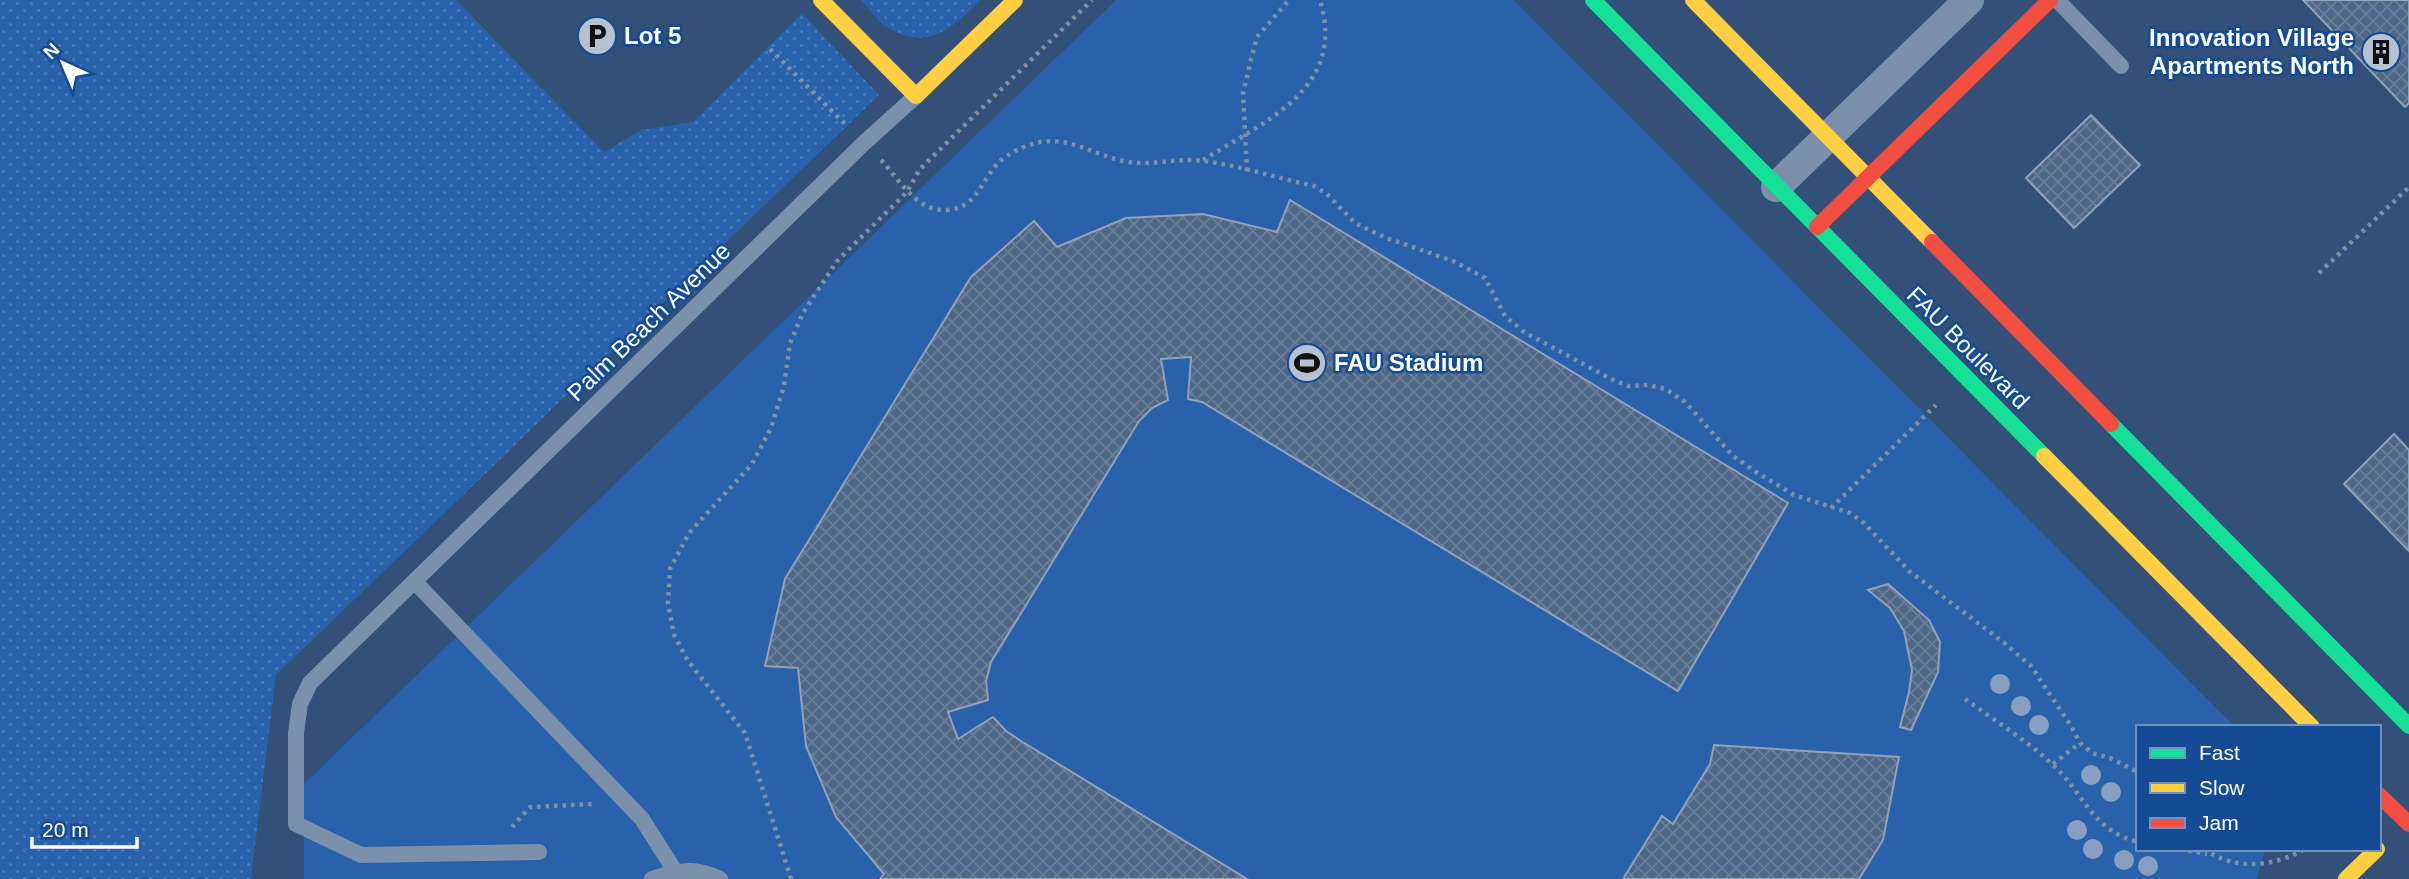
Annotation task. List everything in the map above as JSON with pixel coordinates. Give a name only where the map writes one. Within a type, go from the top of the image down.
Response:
[{"type":"street","points":[[821,0],[916,96]]},
{"type":"street","name":"Palm Beach Avenue","points":[[916,96],[1015,0]]},
{"type":"street","name":"FAU Boulevard","points":[[1593,0],[2310,725]]},
{"type":"street","name":"FAU Boulevard","points":[[1693,0],[2409,726]]},
{"type":"street","points":[[1776,187],[1969,0]]},
{"type":"street","points":[[1816,227],[2050,0]]},
{"type":"street","points":[[2381,800],[2395,832],[2381,845]]},
{"type":"street","points":[[2346,879],[2375,851]]},
{"type":"lane","points":[[2057,0],[2121,66]]},
{"type":"lane","name":"Palm Beach Avenue","points":[[487,853],[360,855],[296,824],[296,733],[300,704],[310,683],[864,143],[916,96]]},
{"type":"lane","points":[[415,582],[642,819],[675,871]]},
{"type":"lane","points":[[487,853],[539,852]]},
{"type":"lane","points":[[652,879],[675,871],[707,873],[720,879]]},
{"type":"path","points":[[791,879],[745,733],[688,661],[674,635],[668,603],[670,569],[689,533],[752,464],[771,428],[784,386],[790,343],[810,302],[836,261],[908,192],[919,169],[1092,0]]},
{"type":"path","points":[[1247,171],[1243,93],[1257,37],[1289,0]]},
{"type":"path","points":[[1202,160],[1287,107],[1317,73],[1324,53],[1324,14],[1320,0]]},
{"type":"path","points":[[770,49],[897,177],[908,192],[933,209],[948,211],[976,198],[998,163],[1030,144],[1052,140],[1071,142],[1130,163],[1202,160],[1314,186],[1356,223],[1384,237],[1454,261],[1485,278],[1505,316],[1524,332],[1628,386],[1648,385],[1666,389],[1685,402],[1733,456],[1794,495],[1850,513],[1864,523],[1909,571],[2031,666],[2066,717],[2080,743],[2092,753],[2110,758],[2136,771]]},
{"type":"path","points":[[2319,273],[2409,187]]},
{"type":"path","points":[[1831,508],[1937,405]]},
{"type":"path","points":[[1965,699],[2053,764],[2070,783],[2085,807],[2102,823],[2122,838],[2136,842]]},
{"type":"path","points":[[2053,764],[2080,743]]},
{"type":"path","points":[[487,853],[530,807],[627,803]]},
{"type":"path","points":[[2190,851],[2251,865],[2274,864],[2301,851]]},
{"type":"path","points":[[2206,851],[2211,855]]},
{"type":"shaded area","points":[[0,0],[456,0],[604,152],[641,130],[693,122],[802,13],[879,95],[276,675],[251,879],[0,879]]},
{"type":"shaded area","points":[[860,0],[981,0],[950,27],[927,37],[915,38],[887,27]]},
{"type":"shaded area","name":"FAU Stadium","points":[[1116,0],[1514,0],[2233,725],[2136,725],[2136,851],[2264,851],[2257,879],[304,879],[304,784]]},
{"type":"building","name":"Innovation Village Apartments North","points":[[2303,0],[2409,0],[2409,103],[2405,107]]},
{"type":"building","points":[[2091,115],[2140,165],[2074,228],[2026,178]]},
{"type":"building","points":[[1290,200],[1788,503],[1678,691],[1202,402],[1188,399],[1191,357],[1161,359],[1168,400],[1152,408],[1139,421],[991,662],[986,681],[988,700],[948,712],[958,739],[993,717],[1006,731],[1021,741],[1247,879],[880,879],[884,874],[836,817],[806,746],[798,668],[765,666],[785,579],[971,277],[1034,221],[1057,247],[1126,218],[1203,214],[1277,232]]},
{"type":"building","points":[[2394,434],[2409,450],[2409,551],[2344,484]]},
{"type":"building","points":[[1888,584],[1929,620],[1940,642],[1938,672],[1911,730],[1900,727],[1912,670],[1904,631],[1890,608],[1868,590]]},
{"type":"building","points":[[1714,745],[1899,757],[1883,840],[1859,879],[1623,879],[1662,816],[1673,824],[1710,764]]},
{"type":"traffic: fast","points":[[1593,0],[2044,456]]},
{"type":"traffic: fast","points":[[2111,424],[2409,726]]},
{"type":"traffic: slow","points":[[821,0],[916,96],[1015,0]]},
{"type":"traffic: slow","points":[[1693,0],[1932,242]]},
{"type":"traffic: slow","points":[[2044,456],[2310,725]]},
{"type":"traffic: slow","points":[[2346,879],[2375,851]]},
{"type":"traffic: jam","points":[[1817,227],[2050,0]]},
{"type":"traffic: jam","points":[[1932,242],[2111,424]]},
{"type":"traffic: jam","points":[[2381,797],[2409,824]]},
{"type":"place","name":"Lot 5","points":[[597,36]]},
{"type":"place","name":"Innovation Village Apartments North","points":[[2381,52]]},
{"type":"place","name":"FAU Stadium","points":[[1307,363]]}]
